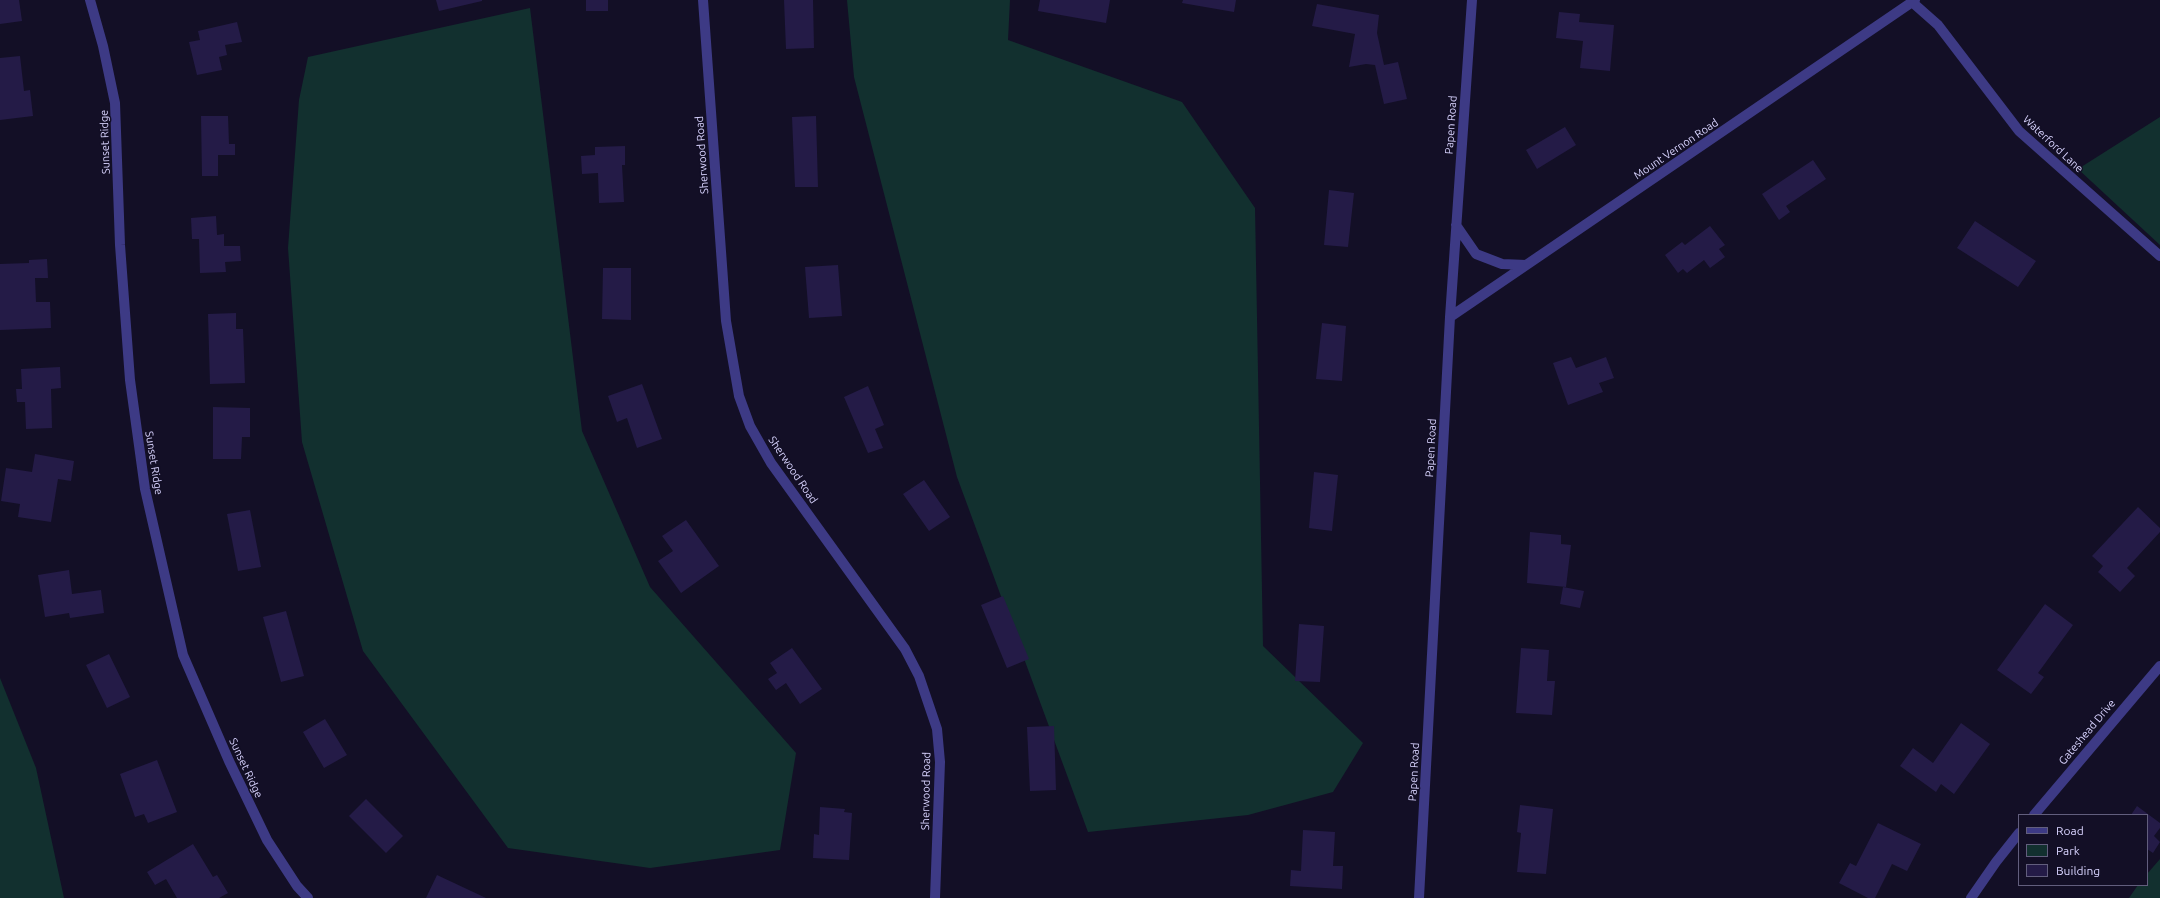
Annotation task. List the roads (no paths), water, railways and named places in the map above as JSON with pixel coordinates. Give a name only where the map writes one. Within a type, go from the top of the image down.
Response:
[{"type":"street","name":"Sherwood Road","points":[[703,0],[726,321],[740,396],[750,426],[771,463],[905,649],[919,676],[936,729],[940,762],[934,898]]},
{"type":"street","name":"Papen Road","points":[[1419,898],[1450,317],[1472,0]]},
{"type":"street","name":"Sunset Ridge","points":[[93,1],[115,103],[120,245],[130,380],[145,489],[183,655],[229,761],[267,840],[296,886],[308,898]]},
{"type":"street","name":"Waterford Lane","points":[[1914,1],[1938,25],[2019,131],[2160,256]]},
{"type":"street","name":"Mount Vernon Road","points":[[1450,317],[1914,1]]},
{"type":"street","points":[[1456,226],[1476,254],[1502,264],[1526,265]]},
{"type":"street","name":"Gateshead Drive","points":[[2035,814],[2160,666]]},
{"type":"street","points":[[1971,898],[1996,862],[2018,834]]}]
